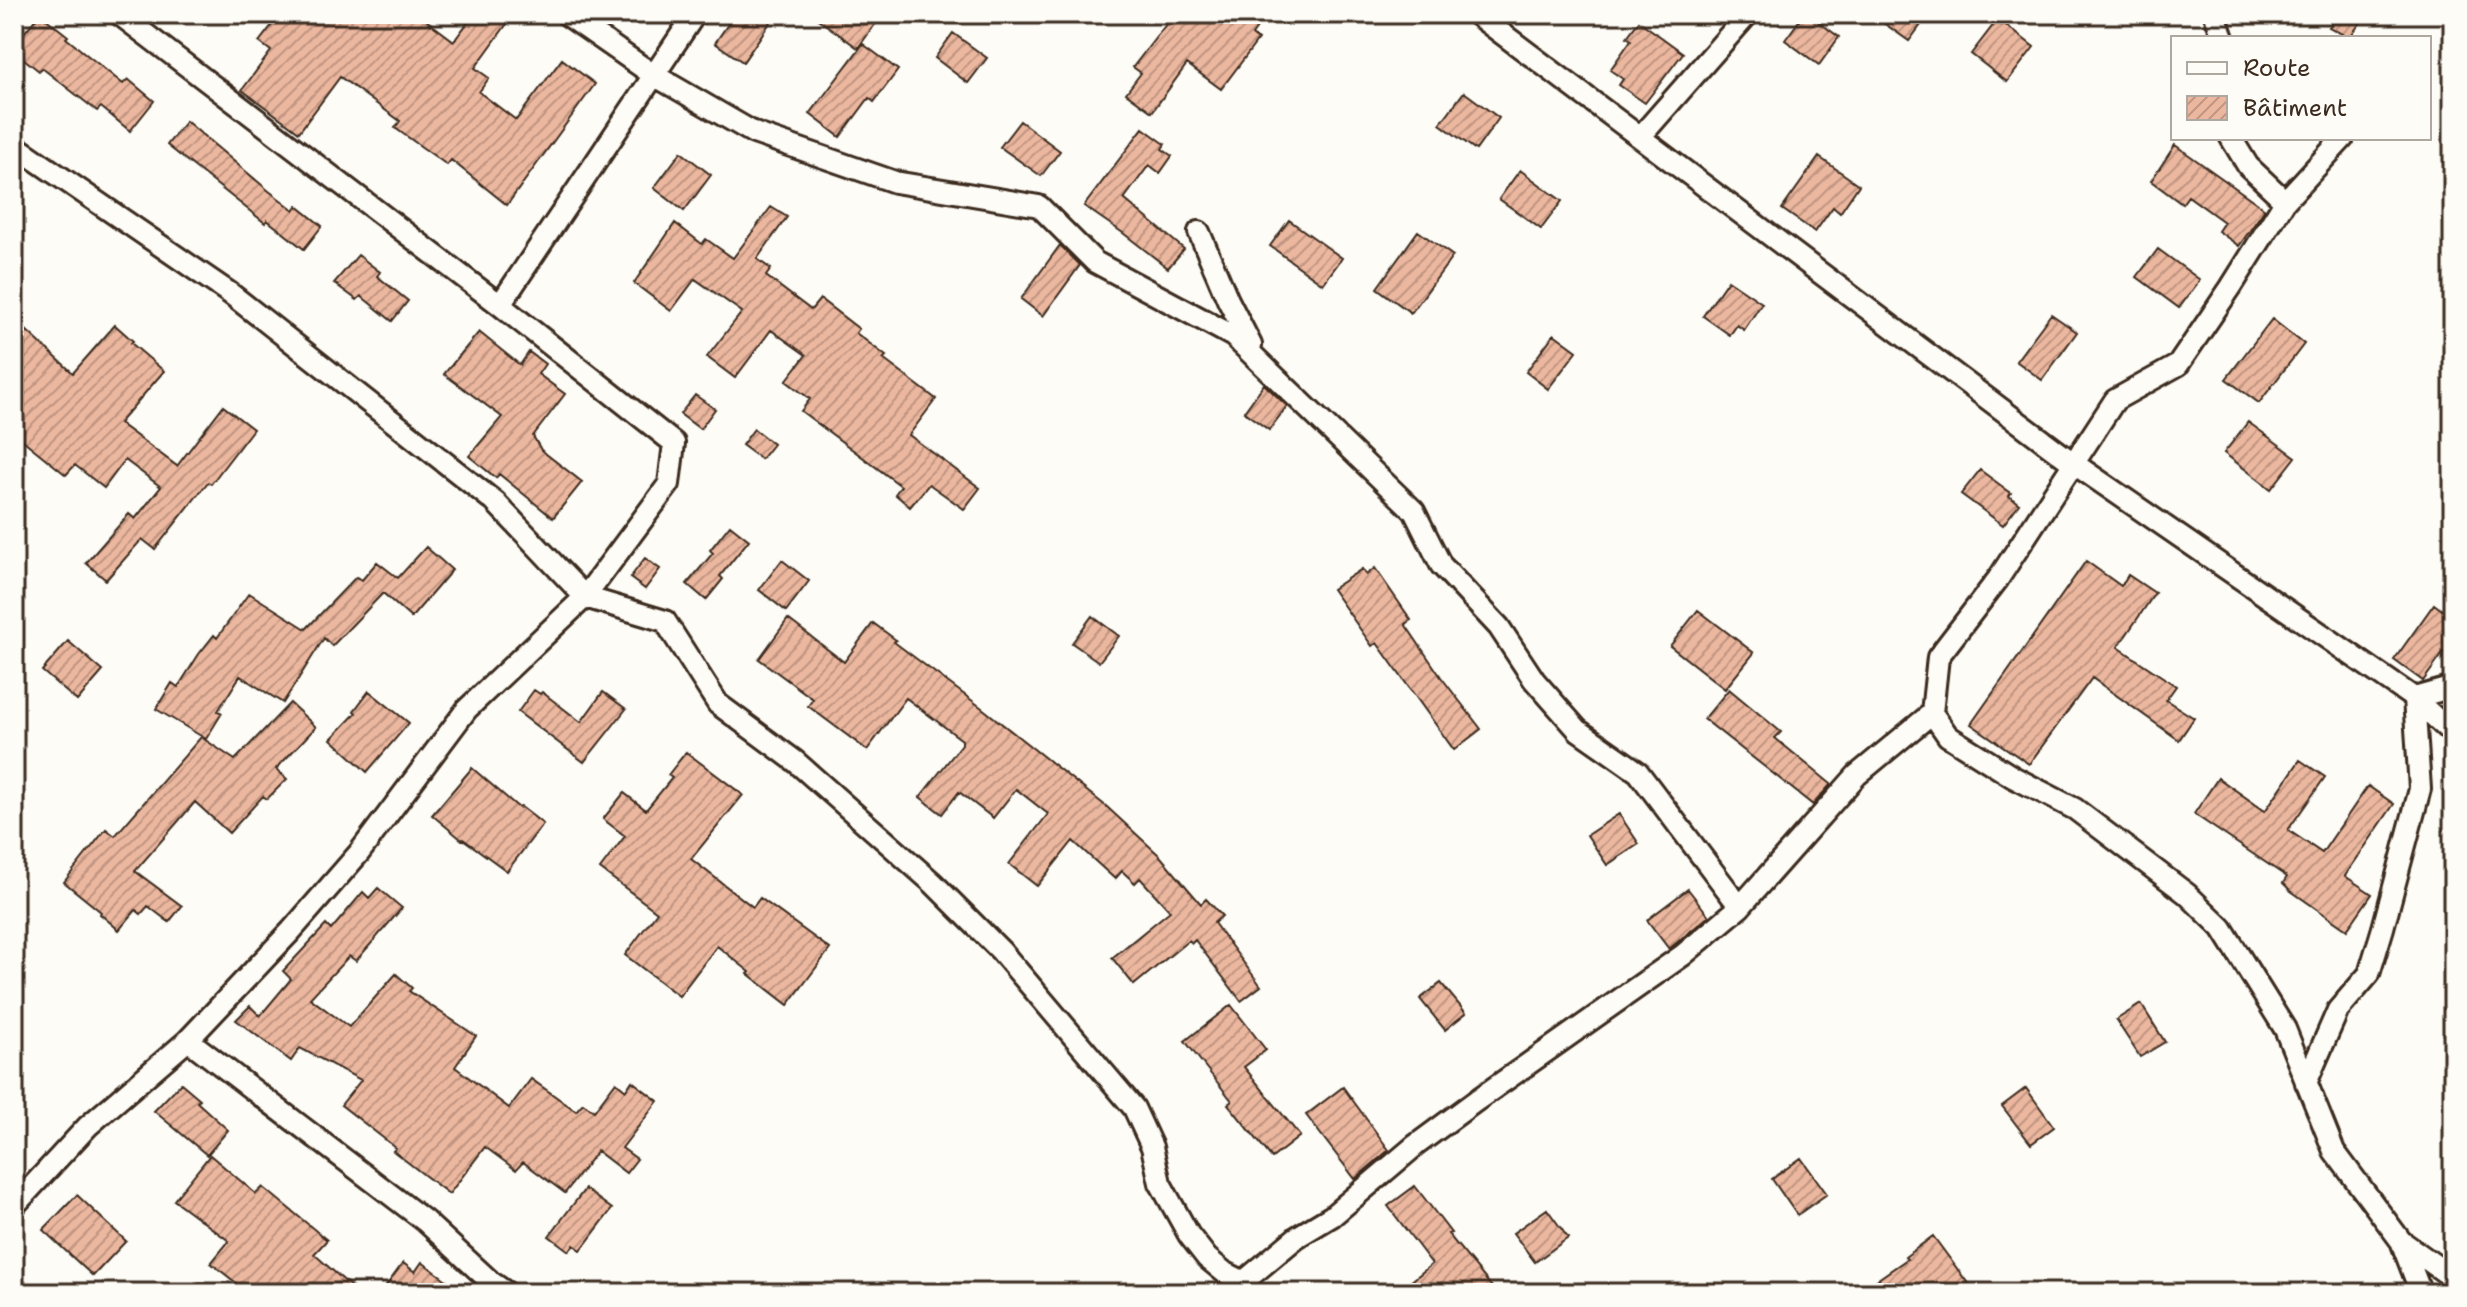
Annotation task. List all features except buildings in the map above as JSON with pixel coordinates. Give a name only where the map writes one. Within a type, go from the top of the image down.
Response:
[{"type":"street","points":[[14,1206],[88,1126],[188,1040],[291,931],[359,853],[467,709],[585,597],[669,484],[674,443],[500,305],[119,14]]},
{"type":"street","points":[[566,14],[652,74],[754,133],[895,182],[1039,206],[1095,262],[1233,336],[1414,511],[1441,565],[1499,627],[1534,680],[1578,730],[1638,772],[1740,907]]},
{"type":"street","points":[[500,305],[695,14]]},
{"type":"street","points":[[1476,14],[2073,463],[2414,698],[2453,734]]},
{"type":"street","points":[[1641,136],[1748,14]]},
{"type":"street","points":[[2215,14],[2222,36]]},
{"type":"street","points":[[2232,140],[2248,166],[2285,201]]},
{"type":"street","points":[[2341,140],[2285,201],[2178,365],[2115,400],[1998,579],[1938,657],[1932,713],[1948,736],[2013,777],[2075,809],[2187,894],[2222,928],[2285,1029],[2334,1151],[2401,1241],[2421,1293]]},
{"type":"street","points":[[14,145],[231,294],[495,502],[585,597],[665,621],[718,704],[795,761],[933,883],[1001,951],[1134,1108],[1152,1147],[1160,1183],[1189,1235],[1207,1258],[1241,1289],[1297,1237],[1332,1216],[1416,1145],[1683,955],[1740,907],[1857,775],[1932,713]]},
{"type":"street","points":[[1199,232],[1258,359]]},
{"type":"street","points":[[2414,698],[2453,687]]},
{"type":"street","points":[[2306,1083],[2338,1010],[2369,974],[2383,928],[2420,789],[2414,698]]},
{"type":"street","points":[[188,1040],[425,1221],[507,1293]]},
{"type":"street","points":[[2401,1241],[2453,1278]]}]
